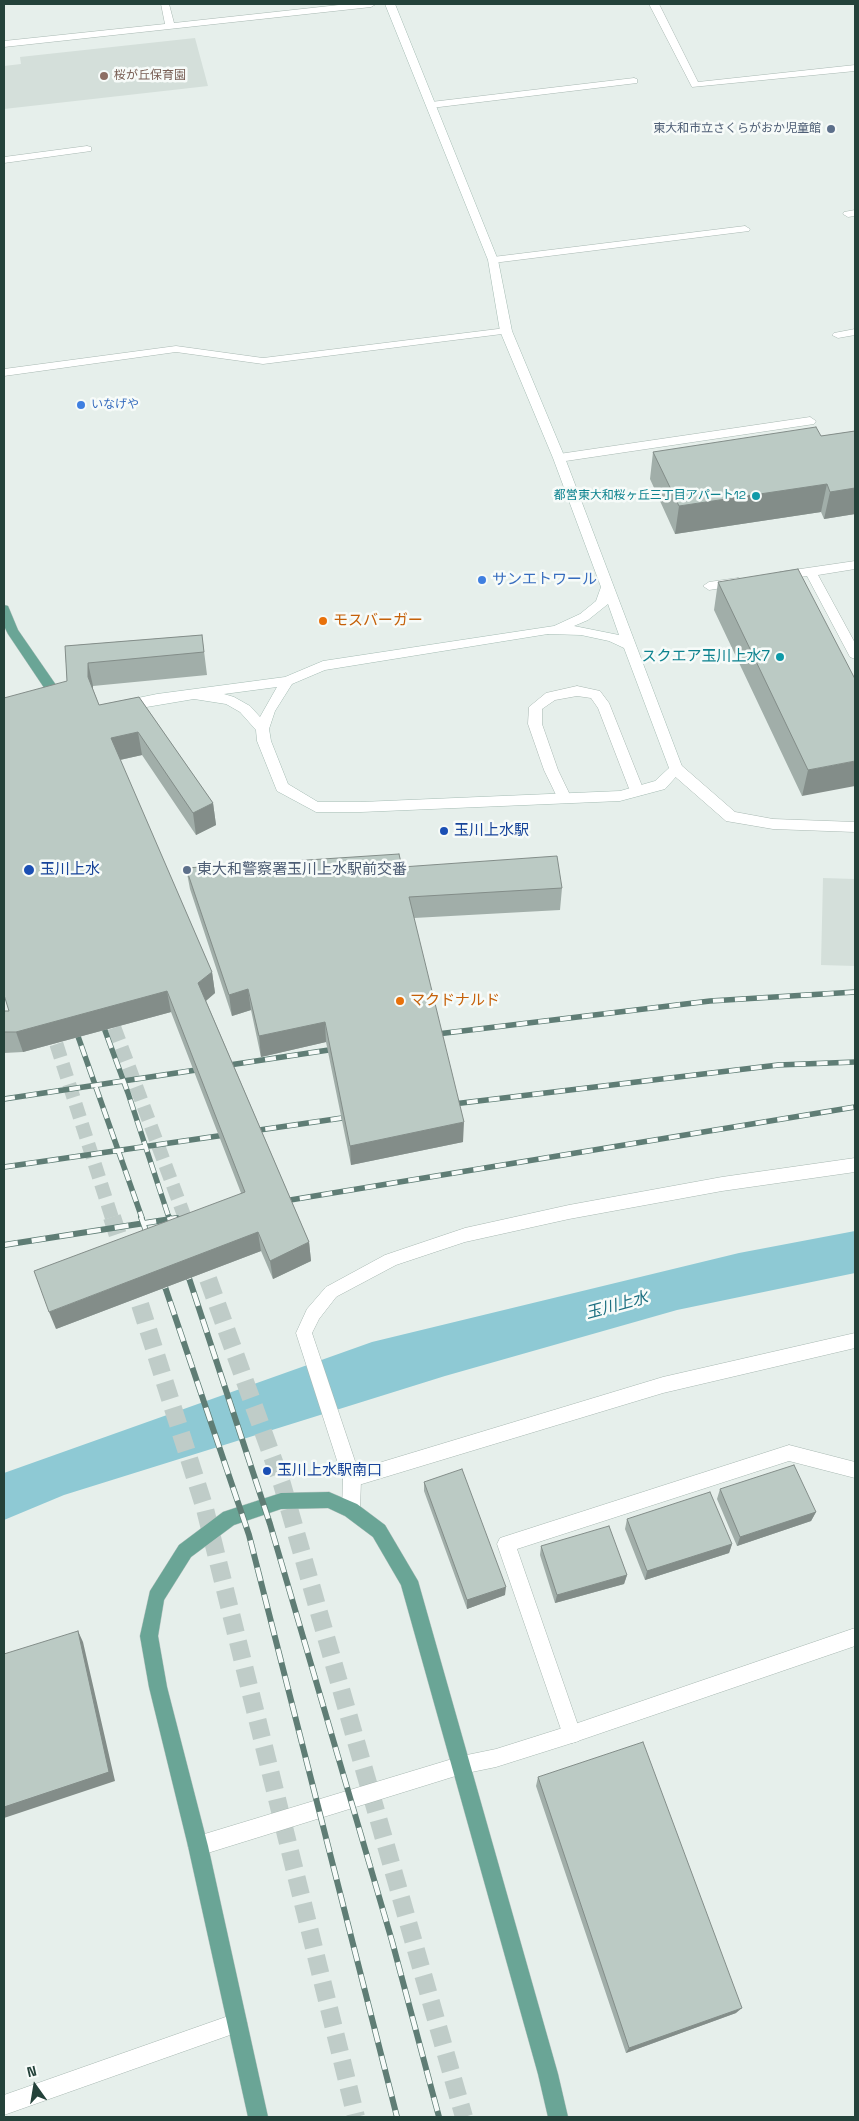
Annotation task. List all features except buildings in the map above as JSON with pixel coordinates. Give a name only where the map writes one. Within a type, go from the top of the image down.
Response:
[{"type":"main road","points":[[4,609],[12,631],[66,709]]},
{"type":"main road","points":[[258,2117],[198,1846],[158,1687],[149,1636],[156,1597],[186,1551],[228,1518],[281,1501],[328,1500],[351,1510],[379,1531],[409,1581],[548,2074],[558,2117]]},
{"type":"street","points":[[165,4],[170,26]]},
{"type":"street","points":[[4,44],[371,4]]},
{"type":"street","points":[[390,4],[493,260],[506,331],[559,458],[676,769],[731,817],[772,824],[855,827]]},
{"type":"street","points":[[654,4],[695,85],[855,68]]},
{"type":"street","points":[[431,105],[634,81]]},
{"type":"street","points":[[4,160],[87,149]]},
{"type":"street","points":[[493,260],[746,229]]},
{"type":"street","points":[[4,373],[176,349],[263,361],[506,331]]},
{"type":"street","points":[[838,335],[855,332]]},
{"type":"street","points":[[559,458],[810,421]]},
{"type":"street","points":[[766,578],[855,565]]},
{"type":"street","points":[[810,571],[855,654]]},
{"type":"street","points":[[709,586],[748,580]]},
{"type":"street","points":[[556,630],[584,617],[596,608],[602,603],[607,588]]},
{"type":"street","points":[[110,709],[158,699],[198,695],[287,681],[323,666],[556,630],[589,632],[612,637],[629,645]]},
{"type":"street","points":[[287,681],[269,710],[262,729],[264,741],[282,787],[316,807],[361,808],[564,797],[620,796],[660,785],[676,769]]},
{"type":"street","points":[[564,797],[551,770],[535,724],[536,707],[551,696],[578,691],[595,694],[604,706],[637,791]]},
{"type":"street","points":[[198,695],[229,700],[245,709],[262,729]]},
{"type":"street","points":[[351,1510],[352,1479],[304,1333],[313,1314],[332,1292],[391,1260],[465,1234],[569,1212],[722,1184],[855,1165]]},
{"type":"street","points":[[352,1479],[663,1384],[855,1340]]},
{"type":"street","points":[[572,1734],[506,1544],[789,1454],[855,1470]]},
{"type":"street","points":[[198,1846],[462,1765],[496,1758],[572,1734],[855,1637]]},
{"type":"street","points":[[4,2105],[237,2023]]},
{"type":"shaded area","name":"桜が丘保育園","points":[[195,38],[208,86],[4,109],[4,66],[21,64],[20,57]]},
{"type":"shaded area","points":[[823,878],[855,879],[855,966],[821,965]]},
{"type":"water","points":[[855,1231],[855,1273],[677,1310],[445,1376],[64,1495],[4,1520],[4,1473],[372,1342],[739,1253]]},
{"type":"tunnel","points":[[107,1008],[185,1218]]},
{"type":"tunnel","points":[[50,1024],[112,1218]]},
{"type":"tunnel","points":[[112,1217],[125,1257]]},
{"type":"tunnel","points":[[185,1217],[191,1233]]},
{"type":"tunnel","points":[[199,1254],[282,1484],[464,2117]]},
{"type":"tunnel","points":[[132,1279],[205,1509],[356,2117]]},
{"type":"railway","points":[[429,1035],[710,1001],[855,992]]},
{"type":"railway","points":[[100,1017],[124,1081]]},
{"type":"railway","points":[[74,1025],[95,1085]]},
{"type":"railway","points":[[124,1081],[342,1048]]},
{"type":"railway","points":[[445,1105],[778,1065],[855,1062]]},
{"type":"railway","points":[[95,1085],[124,1081]]},
{"type":"railway","points":[[124,1081],[146,1146]]},
{"type":"railway","points":[[4,1099],[95,1085]]},
{"type":"railway","points":[[95,1085],[118,1150]]},
{"type":"railway","points":[[278,1202],[855,1107]]},
{"type":"railway","points":[[146,1146],[356,1116]]},
{"type":"railway","points":[[118,1150],[146,1146]]},
{"type":"railway","points":[[146,1146],[169,1218]]},
{"type":"railway","points":[[4,1167],[118,1150]]},
{"type":"railway","points":[[118,1150],[142,1218]]},
{"type":"railway","points":[[141,1217],[143,1223]]},
{"type":"railway","points":[[170,1219],[177,1218]]},
{"type":"railway","points":[[143,1223],[170,1219]]},
{"type":"railway","points":[[170,1219],[174,1232]]},
{"type":"railway","points":[[4,1245],[143,1223]]},
{"type":"railway","points":[[143,1223],[150,1242]]},
{"type":"railway","points":[[185,1266],[270,1524],[392,1941],[439,2117]]},
{"type":"railway","points":[[161,1275],[249,1535],[397,2117]]},
{"type":"place","name":"桜が丘保育園","points":[[104,76]]},
{"type":"place","name":"東大和市立さくらがおか児童館","points":[[831,129]]},
{"type":"place","name":"いなげや","points":[[81,405]]},
{"type":"place","name":"都営東大和桜ヶ丘三丁目アパート12","points":[[756,496]]},
{"type":"place","name":"サンエトワール","points":[[482,580]]},
{"type":"place","name":"モスバーガー","points":[[323,621]]},
{"type":"place","name":"スクエア玉川上水7","points":[[780,657]]},
{"type":"place","name":"玉川上水駅","points":[[444,831]]},
{"type":"place","name":"玉川上水","points":[[29,870]]},
{"type":"place","name":"東大和警察署玉川上水駅前交番","points":[[187,870]]},
{"type":"place","name":"マクドナルド","points":[[400,1001]]},
{"type":"place","name":"玉川上水駅南口","points":[[267,1471]]}]
